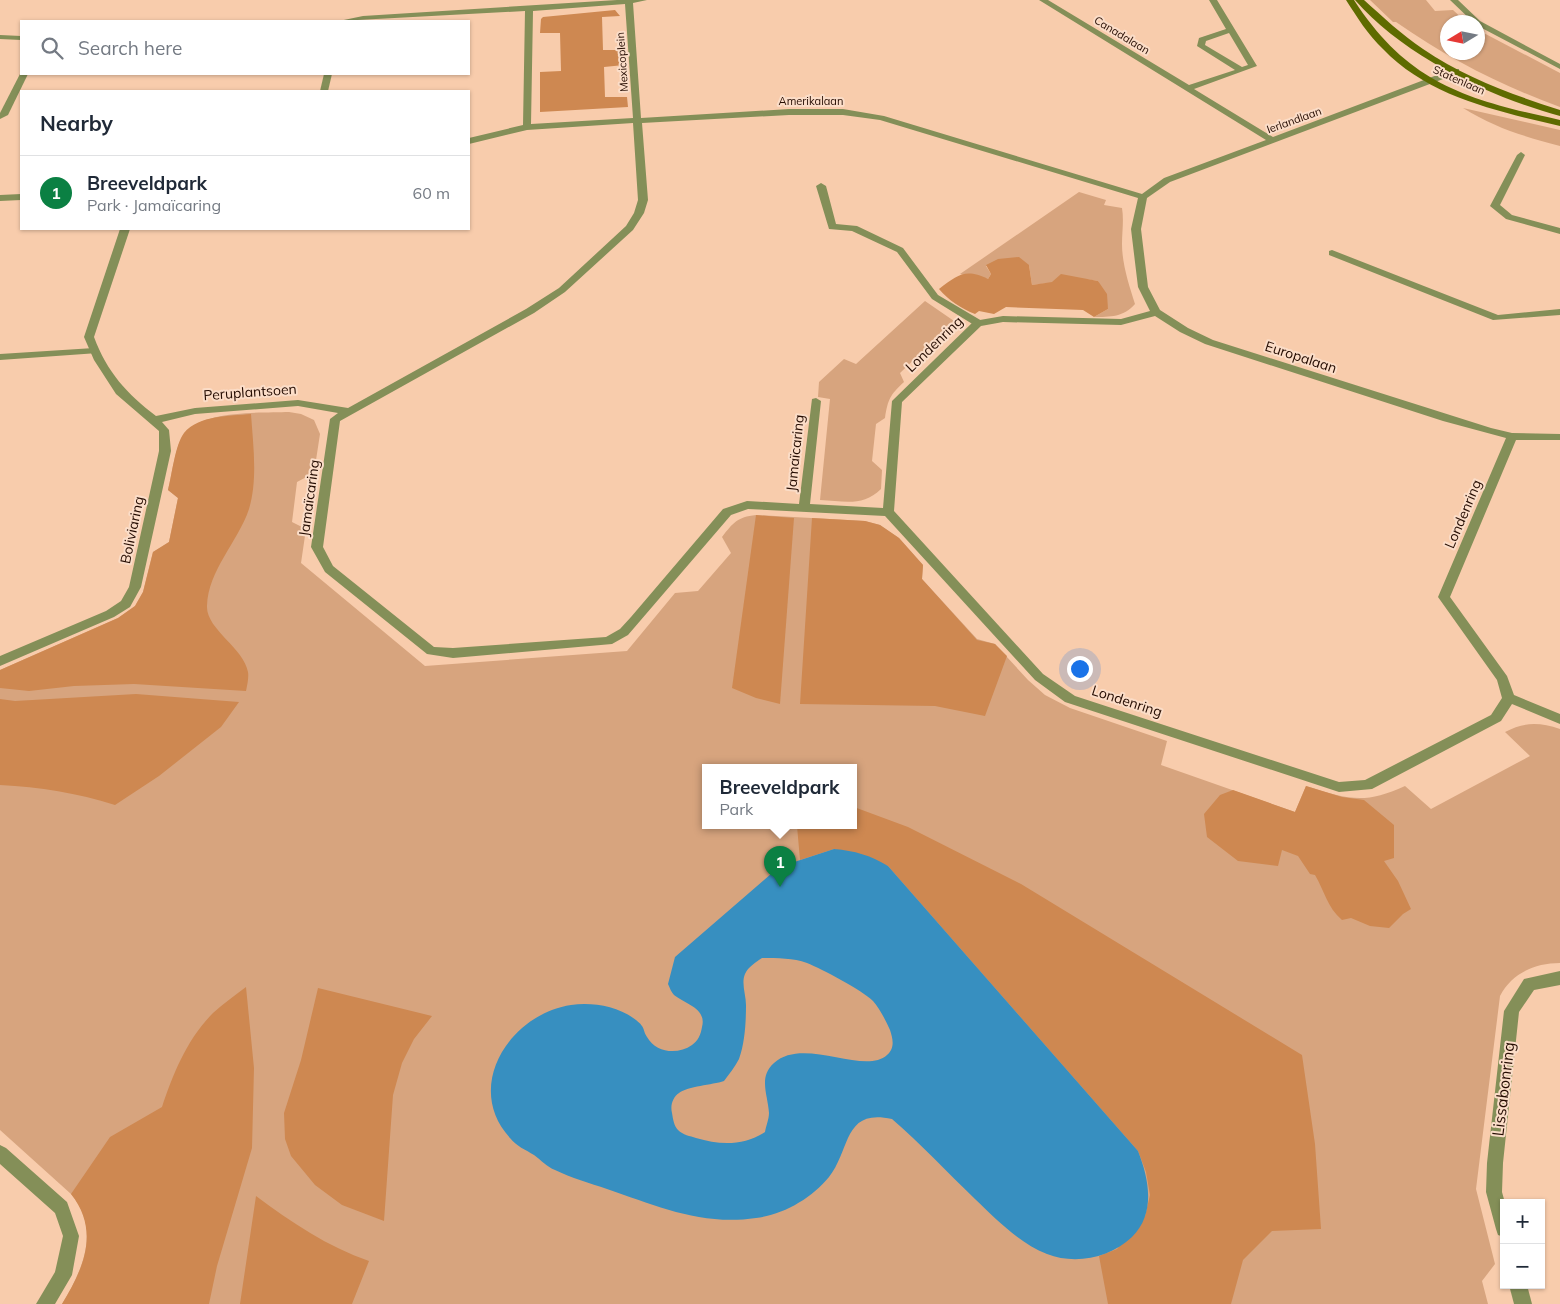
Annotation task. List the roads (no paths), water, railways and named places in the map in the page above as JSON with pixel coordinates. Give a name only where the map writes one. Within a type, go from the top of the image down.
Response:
[{"type":"main road","name":"Statenlaan","points":[[1350,0],[1370,30],[1392,54],[1430,81],[1464,96],[1500,108],[1560,123]]},
{"type":"main road","name":"Statenlaan","points":[[1359,0],[1406,41],[1456,71],[1487,87],[1560,113]]},
{"type":"street","points":[[349,20],[529,10],[643,0]]},
{"type":"street","name":"Canadalaan","points":[[1043,0],[1272,140]]},
{"type":"street","points":[[1188,88],[1253,66],[1213,0]]},
{"type":"street","points":[[1454,0],[1469,15]]},
{"type":"street","name":"Mexicoplein","points":[[629,1],[637,121]]},
{"type":"street","points":[[527,127],[529,10]]},
{"type":"street","points":[[1485,27],[1560,67]]},
{"type":"street","points":[[1231,30],[1202,40],[1201,46],[1240,70]]},
{"type":"street","points":[[0,37],[20,38]]},
{"type":"street","name":"Ierlandlaan","points":[[1143,197],[1167,180],[1456,71]]},
{"type":"street","points":[[0,116],[4,116],[24,75]]},
{"type":"street","points":[[324,90],[328,75]]},
{"type":"street","name":"Amerikalaan","points":[[470,141],[527,127],[798,111],[861,114],[1143,197]]},
{"type":"street","name":"Jamaïcaring","points":[[637,121],[642,200],[639,213],[630,228],[562,290],[530,311],[335,419],[317,548],[329,569],[431,652],[452,653],[608,641],[624,632],[727,512],[747,505],[888,512]]},
{"type":"street","points":[[1522,155],[1495,206],[1509,217],[1560,231]]},
{"type":"street","points":[[821,186],[832,227],[854,228],[900,250],[935,297],[978,323]]},
{"type":"street","points":[[0,198],[20,197]]},
{"type":"street","name":"Europalaan","points":[[1143,197],[1136,229],[1143,287],[1156,312],[1184,330],[1209,342],[1447,419],[1512,436],[1560,437]]},
{"type":"street","name":"Boliviaring","points":[[0,661],[110,614],[126,604],[135,587],[165,451],[164,430],[155,420],[125,397],[94,351],[89,337],[125,230]]},
{"type":"street","points":[[1332,252],[1497,318],[1560,312]]},
{"type":"street","name":"Londenring","points":[[1156,312],[1121,322],[1003,319],[978,323],[897,401],[888,512],[1038,677],[1070,698],[1339,786],[1367,785],[1496,718],[1509,698],[1503,679],[1444,597],[1512,436]]},
{"type":"street","points":[[0,357],[94,351]]},
{"type":"street","name":"Jamaïcaring","points":[[804,508],[816,401]]},
{"type":"street","name":"Peruplantsoen","points":[[155,420],[194,411],[298,403],[348,411]]},
{"type":"street","points":[[1509,698],[1560,719]]},
{"type":"street","name":"Lissabonring","points":[[1500,1214],[1494,1192],[1495,1163],[1512,1011],[1529,984],[1560,978]]},
{"type":"street","points":[[0,1153],[61,1208],[71,1236],[63,1275],[45,1304]]},
{"type":"street","points":[[1519,1289],[1523,1304]]},
{"type":"water","points":[[834,849],[862,854],[888,866],[1138,1151],[1145,1173],[1148,1196],[1145,1217],[1140,1228],[1132,1237],[1103,1255],[1069,1259],[1047,1254],[1017,1237],[892,1119],[876,1117],[865,1119],[856,1125],[850,1133],[836,1166],[829,1177],[806,1198],[776,1213],[736,1220],[698,1217],[680,1213],[574,1178],[549,1167],[512,1141],[497,1118],[491,1097],[493,1076],[500,1056],[512,1038],[529,1022],[549,1011],[571,1005],[587,1004],[613,1008],[629,1015],[641,1025],[651,1042],[662,1049],[674,1051],[692,1045],[700,1035],[703,1021],[701,1015],[694,1007],[674,995],[671,991],[668,984],[675,957],[779,867]],"holes":[[[762,958],[802,961],[842,980],[868,996],[878,1008],[890,1030],[892,1040],[890,1052],[877,1060],[864,1061],[817,1054],[801,1053],[787,1056],[774,1063],[766,1074],[765,1086],[769,1118],[765,1132],[748,1140],[731,1143],[714,1142],[684,1134],[678,1130],[674,1122],[671,1110],[674,1099],[679,1093],[688,1089],[724,1081],[734,1068],[741,1053],[745,1032],[744,978],[746,971]]]},
{"type":"place","name":"Breeveldpark","points":[[780,887]]}]
